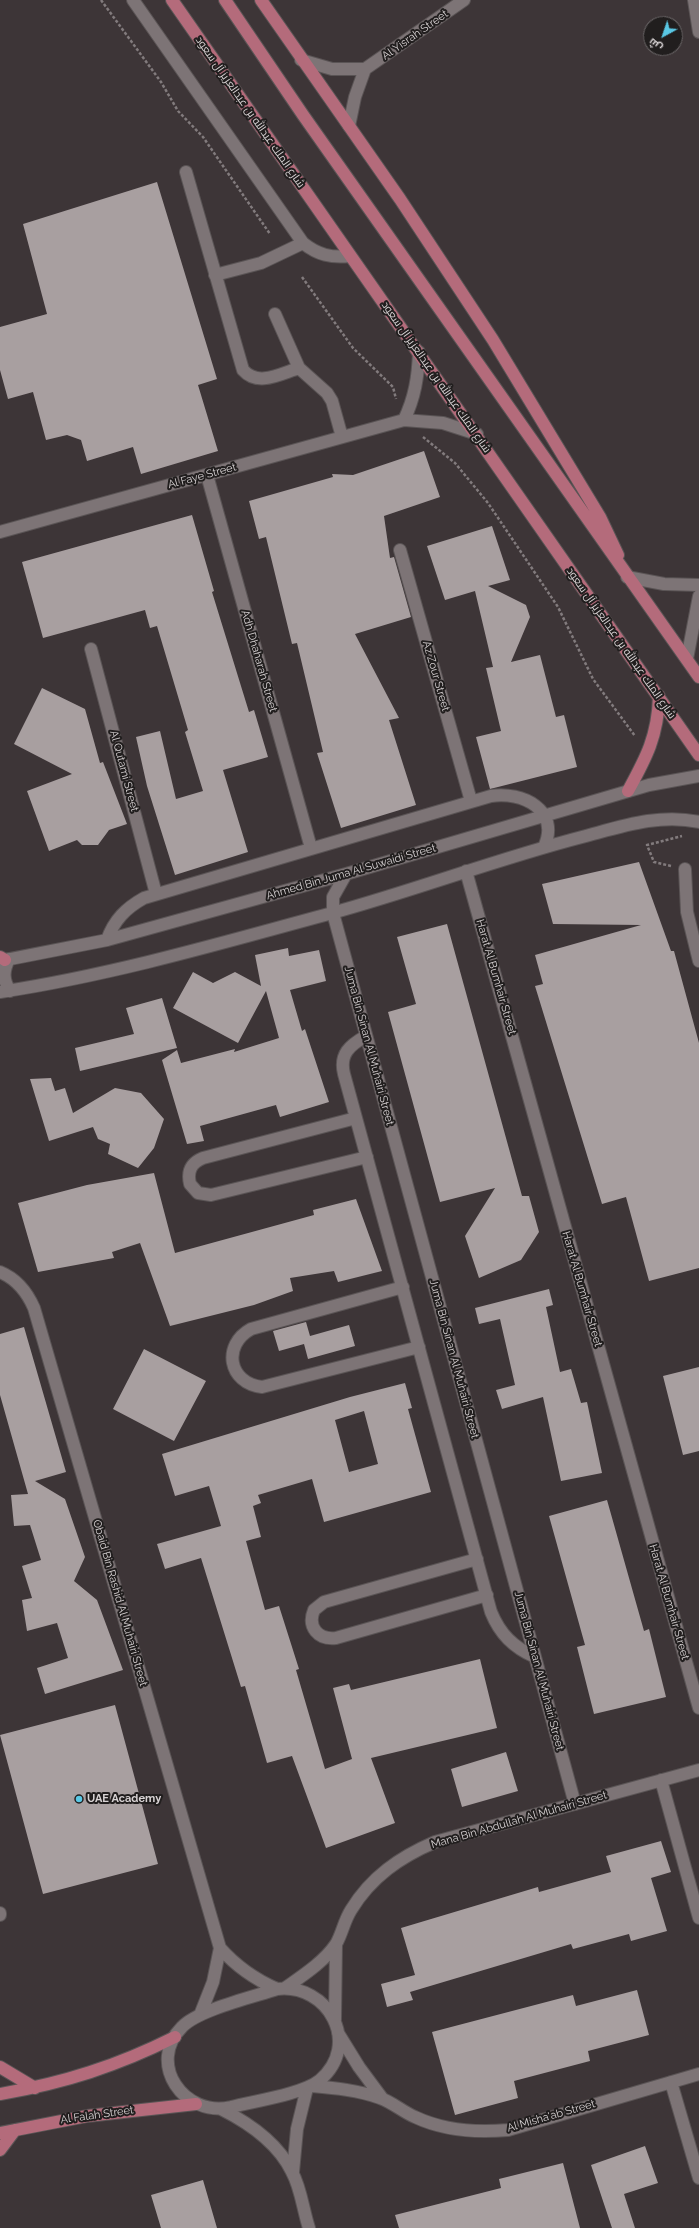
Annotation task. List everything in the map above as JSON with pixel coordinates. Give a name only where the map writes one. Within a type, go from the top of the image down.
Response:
[{"type":"main road","name":"شارع الملك عبدالله بن عبدالعزيز آل سعود","points":[[172,0],[350,256],[477,434],[699,755]]},
{"type":"main road","points":[[225,0],[303,115],[627,577],[699,677]]},
{"type":"main road","points":[[261,0],[301,60],[349,126],[493,340],[600,518],[627,577]]},
{"type":"main road","points":[[628,791],[646,759],[654,738],[659,696]]},
{"type":"main road","points":[[0,2094],[35,2088],[93,2073],[134,2056],[175,2036]]},
{"type":"main road","points":[[0,2067],[35,2088]]},
{"type":"main road","name":"Al Falah Street","points":[[0,2133],[102,2114],[196,2104]]},
{"type":"main road","points":[[0,2150],[15,2130]]},
{"type":"street","points":[[133,0],[303,243],[320,254],[335,257],[350,256]]},
{"type":"street","name":"Al Yisrah Street","points":[[365,69],[464,0]]},
{"type":"street","points":[[694,0],[699,32]]},
{"type":"street","points":[[301,60],[332,69],[365,69],[355,96],[349,126]]},
{"type":"street","points":[[186,172],[241,365],[247,375],[260,380],[299,368]]},
{"type":"street","points":[[215,275],[261,263],[303,243]]},
{"type":"street","points":[[275,314],[299,368],[327,393],[332,401],[342,437]]},
{"type":"street","points":[[404,420],[413,403],[419,352]]},
{"type":"street","name":"Al Faye Street","points":[[0,532],[404,420],[443,423],[477,434]]},
{"type":"street","name":"Adh Dhaharah Street","points":[[207,475],[311,848]]},
{"type":"street","name":"Az Zour Street","points":[[400,550],[471,801]]},
{"type":"street","points":[[627,577],[664,584],[699,585]]},
{"type":"street","points":[[687,659],[699,596]]},
{"type":"street","name":"Al Qutami Street","points":[[91,649],[156,894]]},
{"type":"street","name":"Ahmed Bin Juma Al Suwaidi Street","points":[[4,959],[107,940],[346,874],[628,791],[672,779],[699,776]]},
{"type":"street","points":[[107,940],[114,924],[125,911],[144,898],[471,801],[501,794],[511,795],[530,802],[545,816],[548,835],[544,847]]},
{"type":"street","points":[[4,959],[5,992],[95,975],[332,913],[544,847],[650,820],[664,819],[699,822]]},
{"type":"street","points":[[685,869],[687,912],[699,961]]},
{"type":"street","name":"Harat Al Bumhair Street","points":[[466,871],[699,1708]]},
{"type":"street","points":[[332,913],[333,897],[346,874]]},
{"type":"street","name":"Juma Bin Sinan Al Muhairi Street","points":[[332,913],[575,1804]]},
{"type":"street","points":[[366,1036],[347,1048],[342,1063],[356,1118],[491,1612],[501,1631],[516,1647],[535,1657]]},
{"type":"street","points":[[356,1118],[203,1158],[192,1165],[188,1178],[190,1184],[198,1193],[211,1195],[367,1157]]},
{"type":"street","name":"Obaid Bin Rashid Al Muhairi Street","points":[[0,1272],[15,1281],[23,1289],[34,1308],[220,1948],[229,1958],[252,1976],[281,1988],[295,1989],[315,1996],[330,2012],[337,2027]]},
{"type":"street","points":[[402,1287],[251,1329],[244,1333],[234,1346],[233,1362],[240,1377],[254,1386],[262,1387],[419,1347]]},
{"type":"street","points":[[477,1560],[324,1602],[314,1610],[311,1622],[314,1629],[323,1637],[336,1638],[487,1595]]},
{"type":"street","name":"Mana Bin Abdullah Al Muhairi Street","points":[[309,2087],[327,2073],[337,2054],[336,1944],[342,1927],[360,1896],[376,1878],[401,1859],[435,1842],[699,1770]]},
{"type":"street","points":[[661,1780],[699,1918]]},
{"type":"street","name":"Mana Bin Abdullah Al Muhairi Street","points":[[281,1988],[312,1968],[336,1944]]},
{"type":"street","name":"Obaid Bin Rashid Al Muhairi Street","points":[[200,2015],[213,1982],[220,1948]]},
{"type":"street","points":[[281,1988],[200,2015],[190,2020],[175,2036],[168,2058],[173,2080],[186,2098],[196,2104],[204,2107],[222,2109],[309,2087]]},
{"type":"street","name":"Al Misha'ab Street","points":[[337,2027],[359,2066],[382,2098]]},
{"type":"street","name":"Al Misha'ab Street","points":[[309,2087],[347,2090],[382,2098],[415,2117],[433,2124],[464,2130],[489,2132],[508,2130],[699,2074]]},
{"type":"street","points":[[671,2082],[699,2178]]},
{"type":"street","points":[[292,2172],[297,2129],[309,2087]]},
{"type":"street","points":[[222,2109],[249,2125],[262,2135],[280,2155],[292,2172],[311,2227]]},
{"type":"path","points":[[101,0],[161,82],[178,111],[203,137],[270,234]]},
{"type":"path","points":[[302,277],[353,348],[393,387]]},
{"type":"path","points":[[420,435],[441,450],[463,472],[488,503],[558,607],[593,679],[635,736]]},
{"type":"path","points":[[685,869],[654,862],[647,845],[686,835]]},
{"type":"building","points":[[157,182],[217,379],[198,385],[218,451],[141,474],[133,447],[87,461],[81,440],[67,435],[46,440],[33,392],[8,399],[0,370],[0,327],[47,314],[23,224]]},
{"type":"building","points":[[424,451],[440,497],[384,516],[390,558],[394,557],[411,617],[355,634],[399,718],[389,720],[416,805],[341,828],[317,753],[323,752],[297,643],[292,644],[266,537],[259,539],[249,501],[333,477],[332,474],[353,475]]},
{"type":"building","points":[[192,515],[214,591],[212,592],[249,712],[254,710],[268,757],[223,770],[248,852],[175,875],[147,786],[136,737],[160,731],[176,799],[203,791],[185,732],[188,730],[157,626],[150,628],[145,610],[43,638],[22,562]]},
{"type":"building","points":[[492,526],[510,580],[488,586],[526,605],[530,617],[511,662],[540,655],[556,717],[564,715],[577,767],[490,789],[476,737],[501,731],[486,668],[493,667],[475,591],[445,600],[427,546]]},
{"type":"building","points":[[42,688],[85,709],[100,763],[103,762],[127,824],[109,830],[98,845],[82,845],[77,840],[49,851],[27,791],[72,774],[14,744]]},
{"type":"building","points":[[639,862],[671,951],[674,951],[699,1043],[699,1268],[649,1281],[626,1197],[602,1204],[535,986],[543,984],[535,955],[641,925],[553,924],[542,884]]},
{"type":"building","points":[[447,924],[522,1196],[529,1196],[539,1232],[521,1260],[479,1278],[465,1236],[495,1188],[440,1202],[388,1012],[416,1004],[397,937]]},
{"type":"building","points":[[288,948],[289,956],[319,950],[326,981],[290,990],[302,1031],[305,1029],[329,1102],[280,1117],[276,1105],[200,1126],[204,1141],[187,1144],[162,1060],[177,1050],[181,1063],[235,1049],[234,1052],[279,1038],[266,991],[238,1043],[173,1008],[193,972],[213,983],[235,972],[261,986],[255,955]]},
{"type":"building","points":[[162,998],[177,1048],[80,1071],[75,1048],[134,1034],[126,1008]]},
{"type":"building","points":[[51,1078],[55,1091],[65,1088],[73,1113],[115,1088],[141,1093],[164,1119],[154,1148],[138,1168],[108,1154],[110,1144],[98,1139],[93,1127],[49,1141],[30,1079]]},
{"type":"building","points":[[154,1173],[175,1253],[314,1215],[313,1210],[356,1199],[382,1271],[338,1282],[334,1271],[290,1278],[293,1291],[254,1305],[170,1326],[140,1243],[112,1252],[114,1258],[38,1272],[18,1203],[87,1185]]},
{"type":"building","points":[[549,1289],[553,1305],[546,1307],[560,1372],[571,1369],[581,1403],[587,1402],[602,1473],[561,1481],[543,1397],[502,1409],[496,1390],[515,1385],[500,1319],[479,1324],[475,1308]]},
{"type":"building","points":[[306,1322],[310,1336],[349,1325],[355,1346],[308,1359],[304,1344],[279,1351],[273,1331]]},
{"type":"building","points":[[24,1327],[66,1472],[35,1481],[65,1499],[85,1557],[74,1581],[97,1600],[123,1670],[45,1694],[37,1668],[68,1658],[57,1623],[27,1631],[22,1600],[32,1598],[22,1566],[41,1560],[30,1525],[14,1526],[11,1495],[28,1494],[0,1395],[0,1334]]},
{"type":"building","points":[[144,1349],[206,1381],[174,1441],[113,1409]]},
{"type":"building","points":[[699,1367],[699,1451],[683,1455],[663,1376]]},
{"type":"building","points":[[405,1383],[412,1408],[408,1409],[431,1492],[324,1522],[312,1479],[258,1495],[261,1503],[253,1506],[261,1537],[246,1541],[265,1610],[279,1606],[299,1669],[296,1670],[325,1769],[352,1759],[333,1688],[349,1684],[351,1690],[480,1659],[497,1728],[371,1758],[395,1823],[326,1848],[292,1756],[267,1763],[245,1686],[241,1687],[201,1558],[165,1569],[157,1544],[221,1526],[209,1486],[175,1496],[162,1454],[350,1397]],"holes":[[[364,1411],[378,1464],[349,1472],[335,1420]]]},
{"type":"building","points":[[607,1500],[644,1631],[649,1629],[666,1697],[594,1714],[577,1647],[585,1645],[549,1516]]},
{"type":"building","name":"UAE Academy","points":[[115,1705],[158,1864],[43,1894],[0,1735]]},
{"type":"building","points":[[506,1752],[518,1791],[462,1807],[451,1769]]},
{"type":"building","points":[[661,1841],[671,1872],[651,1878],[667,1931],[631,1941],[629,1934],[573,1949],[571,1944],[410,1992],[413,2000],[387,2007],[381,1984],[415,1975],[401,1928],[538,1887],[539,1892],[611,1872],[606,1856]]},
{"type":"building","points":[[637,1990],[649,2035],[588,2051],[590,2061],[514,2081],[518,2098],[455,2115],[432,2032],[573,1995],[576,2006]]},
{"type":"building","points":[[645,2146],[658,2183],[624,2194],[635,2228],[612,2228],[591,2165]]},
{"type":"building","points":[[563,2163],[580,2228],[399,2228],[395,2215],[501,2188],[499,2179]]},
{"type":"building","points":[[203,2180],[217,2228],[161,2228],[151,2195]]},
{"type":"place","name":"UAE Academy","points":[[79,1799]]}]
